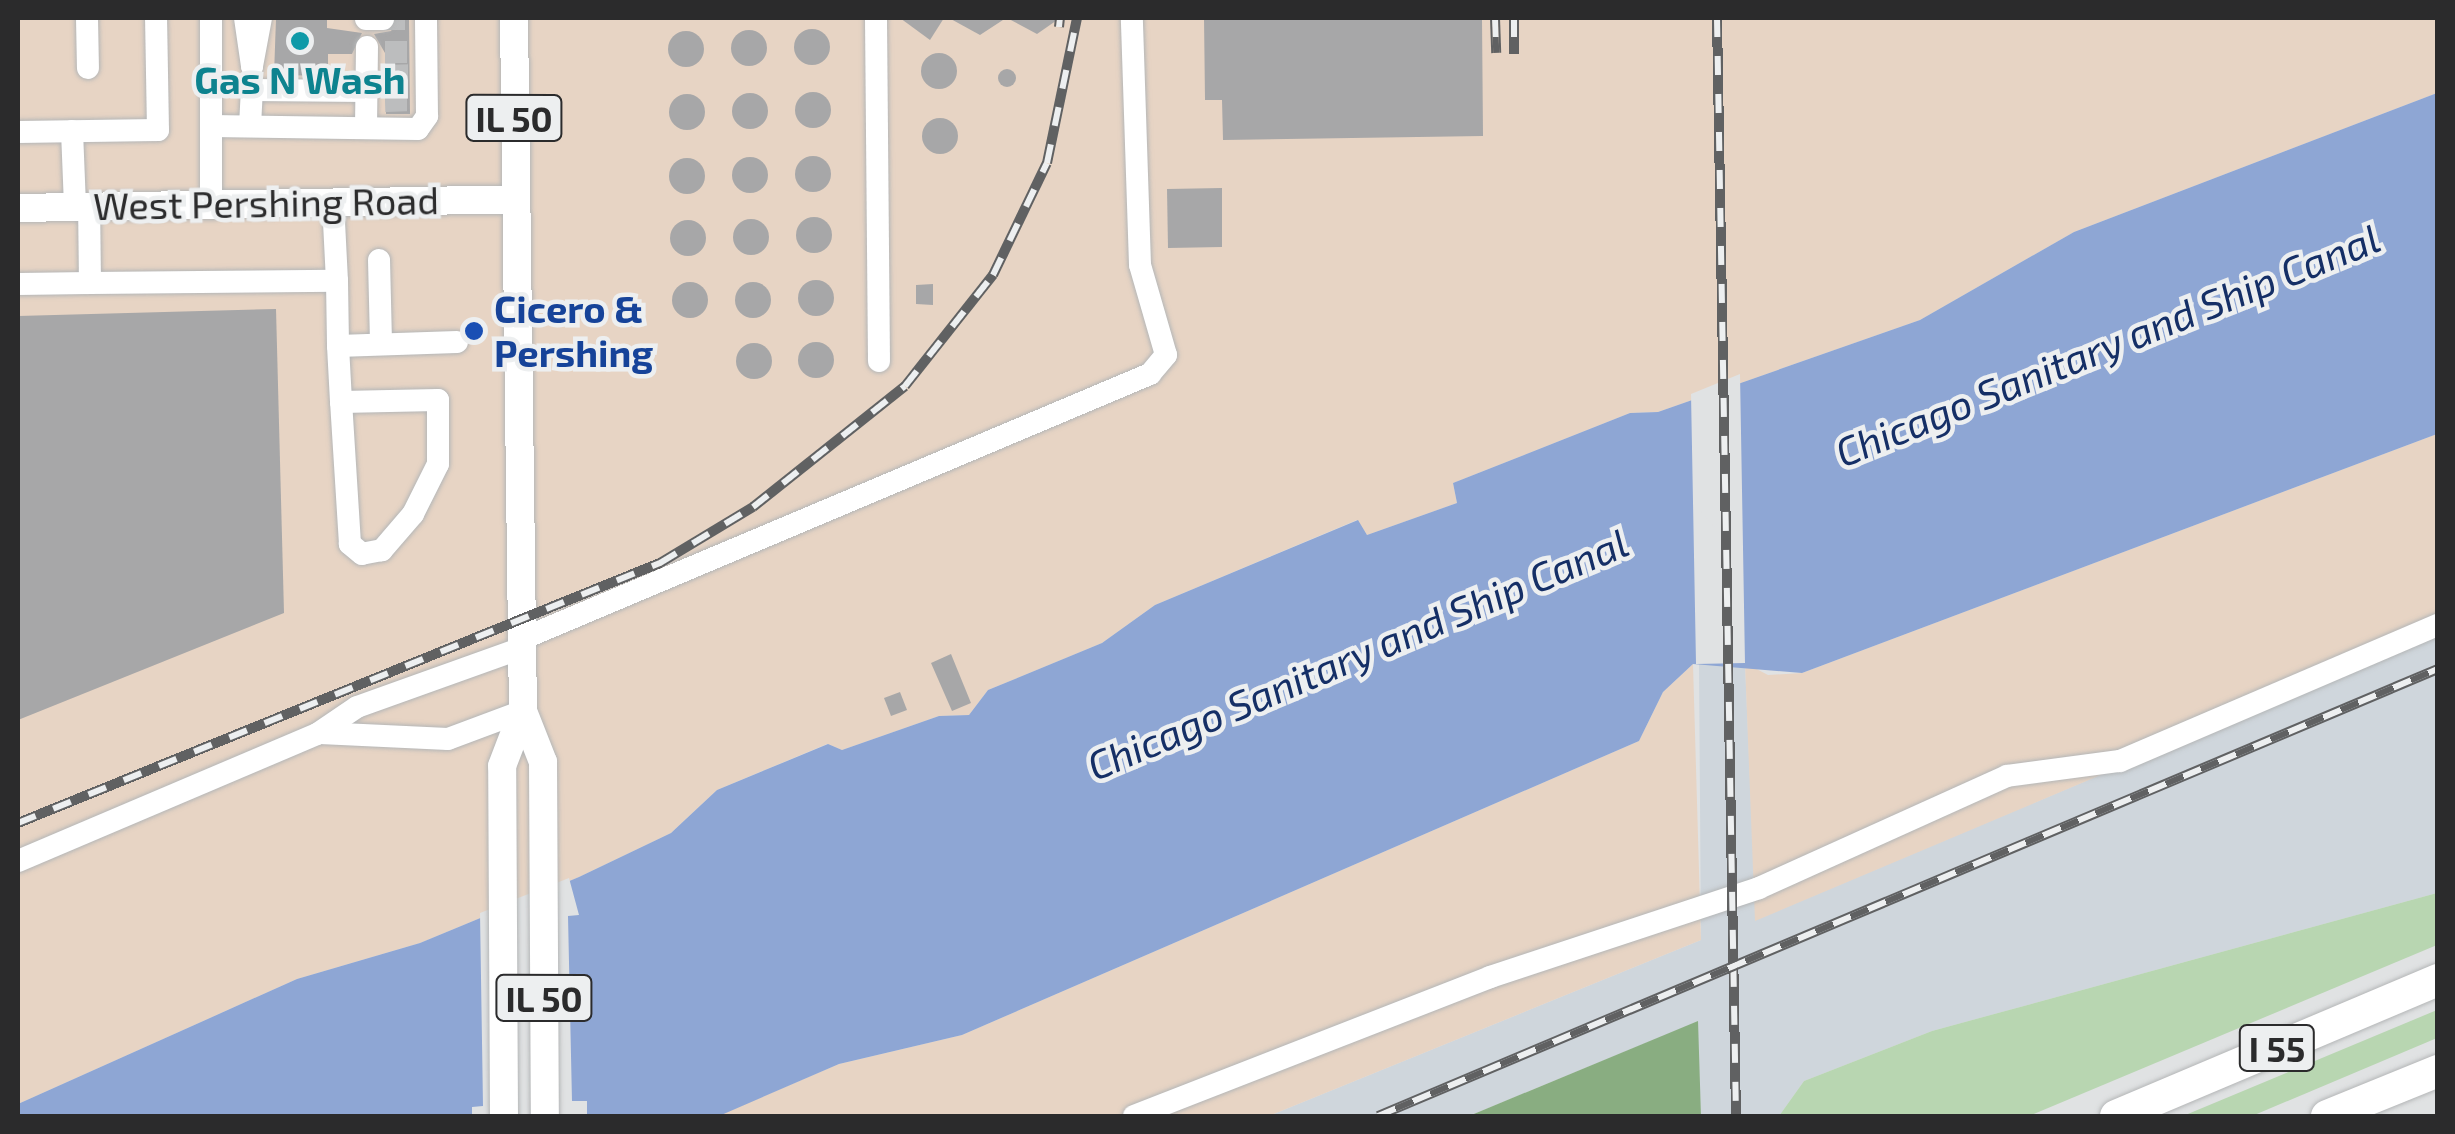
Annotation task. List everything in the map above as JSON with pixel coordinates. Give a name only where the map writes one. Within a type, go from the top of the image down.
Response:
[{"type":"highway","name":"I 55","points":[[2116,1116],[2438,980]]},
{"type":"highway","name":"I 55","points":[[2327,1116],[2438,1072]]},
{"type":"highway","points":[[2355,1116],[2438,1072]]},
{"type":"main road","name":"IL 50","points":[[514,18],[523,711],[543,762],[545,1116]]},
{"type":"main road","name":"West Pershing Road","points":[[18,208],[514,199]]},
{"type":"main road","name":"IL 50","points":[[504,1116],[502,766],[523,711]]},
{"type":"lane","points":[[87,18],[88,68]]},
{"type":"lane","points":[[18,132],[158,130],[156,18]]},
{"type":"lane","points":[[211,18],[212,204]]},
{"type":"lane","points":[[246,18],[252,66],[250,126]]},
{"type":"lane","points":[[252,66],[260,18]]},
{"type":"lane","points":[[211,126],[418,129],[420,18]]},
{"type":"lane","points":[[876,18],[879,361]]},
{"type":"lane","points":[[18,861],[317,734],[357,707],[522,643],[1150,374],[1166,355],[1140,265],[1132,18]]},
{"type":"lane","points":[[252,90],[372,56],[366,128]]},
{"type":"lane","points":[[72,131],[90,282]]},
{"type":"lane","points":[[334,202],[338,346],[341,402],[350,544],[362,554],[382,550],[413,514],[438,464],[438,400],[341,402]]},
{"type":"lane","points":[[379,260],[381,344]]},
{"type":"lane","points":[[18,284],[336,281]]},
{"type":"lane","points":[[338,346],[457,342]]},
{"type":"lane","points":[[1134,1116],[1472,984],[1758,888],[2007,776],[2120,760],[2438,625]]},
{"type":"lane","points":[[317,734],[448,739],[523,711]]},
{"type":"shaded area","points":[[18,18],[2437,18],[2437,93],[2074,232],[1920,320],[1658,412],[1630,413],[1453,483],[1457,503],[1367,535],[1357,520],[1155,605],[1102,643],[988,690],[969,715],[939,716],[842,750],[827,744],[717,790],[671,833],[579,877],[420,943],[297,979],[18,1104]]},
{"type":"shaded area","points":[[2437,434],[2437,633],[1755,921],[1745,663],[1768,675],[1802,673]]},
{"type":"shaded area","points":[[2437,633],[2437,893],[1932,1031],[1804,1081],[1779,1116],[1701,1116],[1697,1022],[1469,1116],[1269,1116],[1701,940],[1699,664],[1745,663],[1756,920]]},
{"type":"shaded area","points":[[1693,664],[1701,940],[1269,1116],[717,1116],[839,1064],[962,1035],[1639,741],[1663,692]]},
{"type":"green space","points":[[2437,893],[2437,945],[2029,1116],[1779,1116],[1804,1081],[1932,1031]]},
{"type":"green space","points":[[2437,1010],[2437,1038],[2252,1116],[2183,1116]]},
{"type":"green space","points":[[1698,1021],[1701,1116],[1469,1116]]},
{"type":"water","name":"Chicago Sanitary and Ship Canal","points":[[2437,93],[2437,434],[1802,673],[1693,664],[1663,692],[1639,741],[962,1035],[839,1064],[719,1116],[18,1116],[18,1104],[297,979],[420,943],[579,877],[671,833],[717,790],[828,744],[842,750],[939,716],[969,715],[988,690],[1102,643],[1155,605],[1358,520],[1367,535],[1457,503],[1453,483],[1630,413],[1658,412],[1920,320],[2074,232]],"holes":[[[1710,488],[1736,497],[1734,525],[1713,532],[1695,510]]]},
{"type":"pier","points":[[1740,374],[1745,663],[1696,664],[1691,394]],"holes":[[[1718,492],[1735,510],[1714,527],[1700,510]]]},
{"type":"pier","points":[[569,878],[579,915],[568,916],[572,1101],[587,1101],[587,1116],[472,1116],[472,1107],[483,1106],[480,913]]},
{"type":"building","name":"Gas N Wash","points":[[276,18],[327,18],[327,28],[362,33],[352,54],[328,54],[328,76],[274,75]]},
{"type":"building","points":[[398,18],[409,18],[410,114],[386,114],[385,53],[374,34],[391,31]]},
{"type":"building","points":[[900,18],[944,18],[930,40]]},
{"type":"building","points":[[949,18],[1006,18],[980,35]]},
{"type":"building","points":[[1007,18],[1060,18],[1037,34]]},
{"type":"building","points":[[1204,18],[1482,18],[1483,136],[1223,140],[1222,100],[1205,100]]},
{"type":"building","points":[[812,29],[825,34],[830,47],[825,60],[812,65],[799,60],[794,47],[799,34]]},
{"type":"building","points":[[749,30],[762,35],[767,48],[762,61],[749,66],[736,61],[731,48],[736,35]]},
{"type":"building","points":[[686,31],[699,36],[704,49],[699,62],[686,67],[673,62],[668,49],[673,36]]},
{"type":"building","points":[[939,53],[952,58],[957,71],[952,84],[939,89],[926,84],[921,71],[926,58]]},
{"type":"building","points":[[1007,69],[1016,78],[1007,87],[998,78]]},
{"type":"building","points":[[813,92],[826,97],[831,110],[826,123],[813,128],[800,123],[795,110],[800,97]]},
{"type":"building","points":[[750,93],[763,98],[768,111],[763,124],[750,129],[737,124],[732,111],[737,98]]},
{"type":"building","points":[[687,94],[700,99],[705,112],[700,125],[687,130],[674,125],[669,112],[674,99]]},
{"type":"building","points":[[940,118],[953,123],[958,136],[953,149],[940,154],[927,149],[922,136],[927,123]]},
{"type":"building","points":[[813,156],[826,161],[831,174],[826,187],[813,192],[800,187],[795,174],[800,161]]},
{"type":"building","points":[[750,157],[763,162],[768,175],[763,188],[750,193],[737,188],[732,175],[737,162]]},
{"type":"building","points":[[687,158],[700,163],[705,176],[700,189],[687,194],[674,189],[669,176],[674,163]]},
{"type":"building","points":[[1222,188],[1222,247],[1168,248],[1167,189]]},
{"type":"building","points":[[814,217],[827,222],[832,235],[827,248],[814,253],[801,248],[796,235],[801,222]]},
{"type":"building","points":[[751,219],[764,224],[769,237],[764,250],[751,255],[738,250],[733,237],[738,224]]},
{"type":"building","points":[[688,220],[701,225],[706,238],[701,251],[688,256],[675,251],[670,238],[675,225]]},
{"type":"building","points":[[816,280],[829,285],[834,298],[829,311],[816,316],[803,311],[798,298],[803,285]]},
{"type":"building","points":[[690,282],[703,287],[708,300],[703,313],[690,318],[677,313],[672,300],[677,287]]},
{"type":"building","points":[[753,282],[766,287],[771,300],[766,313],[753,318],[740,313],[735,300],[740,287]]},
{"type":"building","points":[[933,284],[933,305],[916,304],[916,285]]},
{"type":"building","points":[[276,309],[284,613],[18,720],[18,316]]},
{"type":"building","points":[[816,342],[829,347],[834,360],[829,373],[816,378],[803,373],[798,360],[803,347]]},
{"type":"building","points":[[754,343],[767,348],[772,361],[767,374],[754,379],[741,374],[736,361],[741,348]]},
{"type":"building","points":[[951,654],[971,703],[952,711],[931,663]]},
{"type":"building","points":[[900,692],[907,710],[891,716],[884,698]]},
{"type":"tunnel","points":[[383,19],[409,19]]},
{"type":"tunnel","points":[[385,52],[411,52]]},
{"type":"tunnel","points":[[386,76],[411,75]]},
{"type":"tunnel","points":[[385,101],[412,100]]},
{"type":"railway","points":[[1059,27],[1060,18]]},
{"type":"railway","points":[[18,823],[660,563],[753,507],[905,386],[993,275],[1047,163],[1077,18]]},
{"type":"railway","points":[[1495,18],[1496,53]]},
{"type":"railway","points":[[1514,18],[1514,54]]},
{"type":"railway","points":[[1717,18],[1736,1116]]},
{"type":"railway","points":[[1378,1116],[2438,669]]},
{"type":"place","name":"Gas N Wash","points":[[300,41]]},
{"type":"place","name":"Cicero & Pershing","points":[[474,331]]}]
